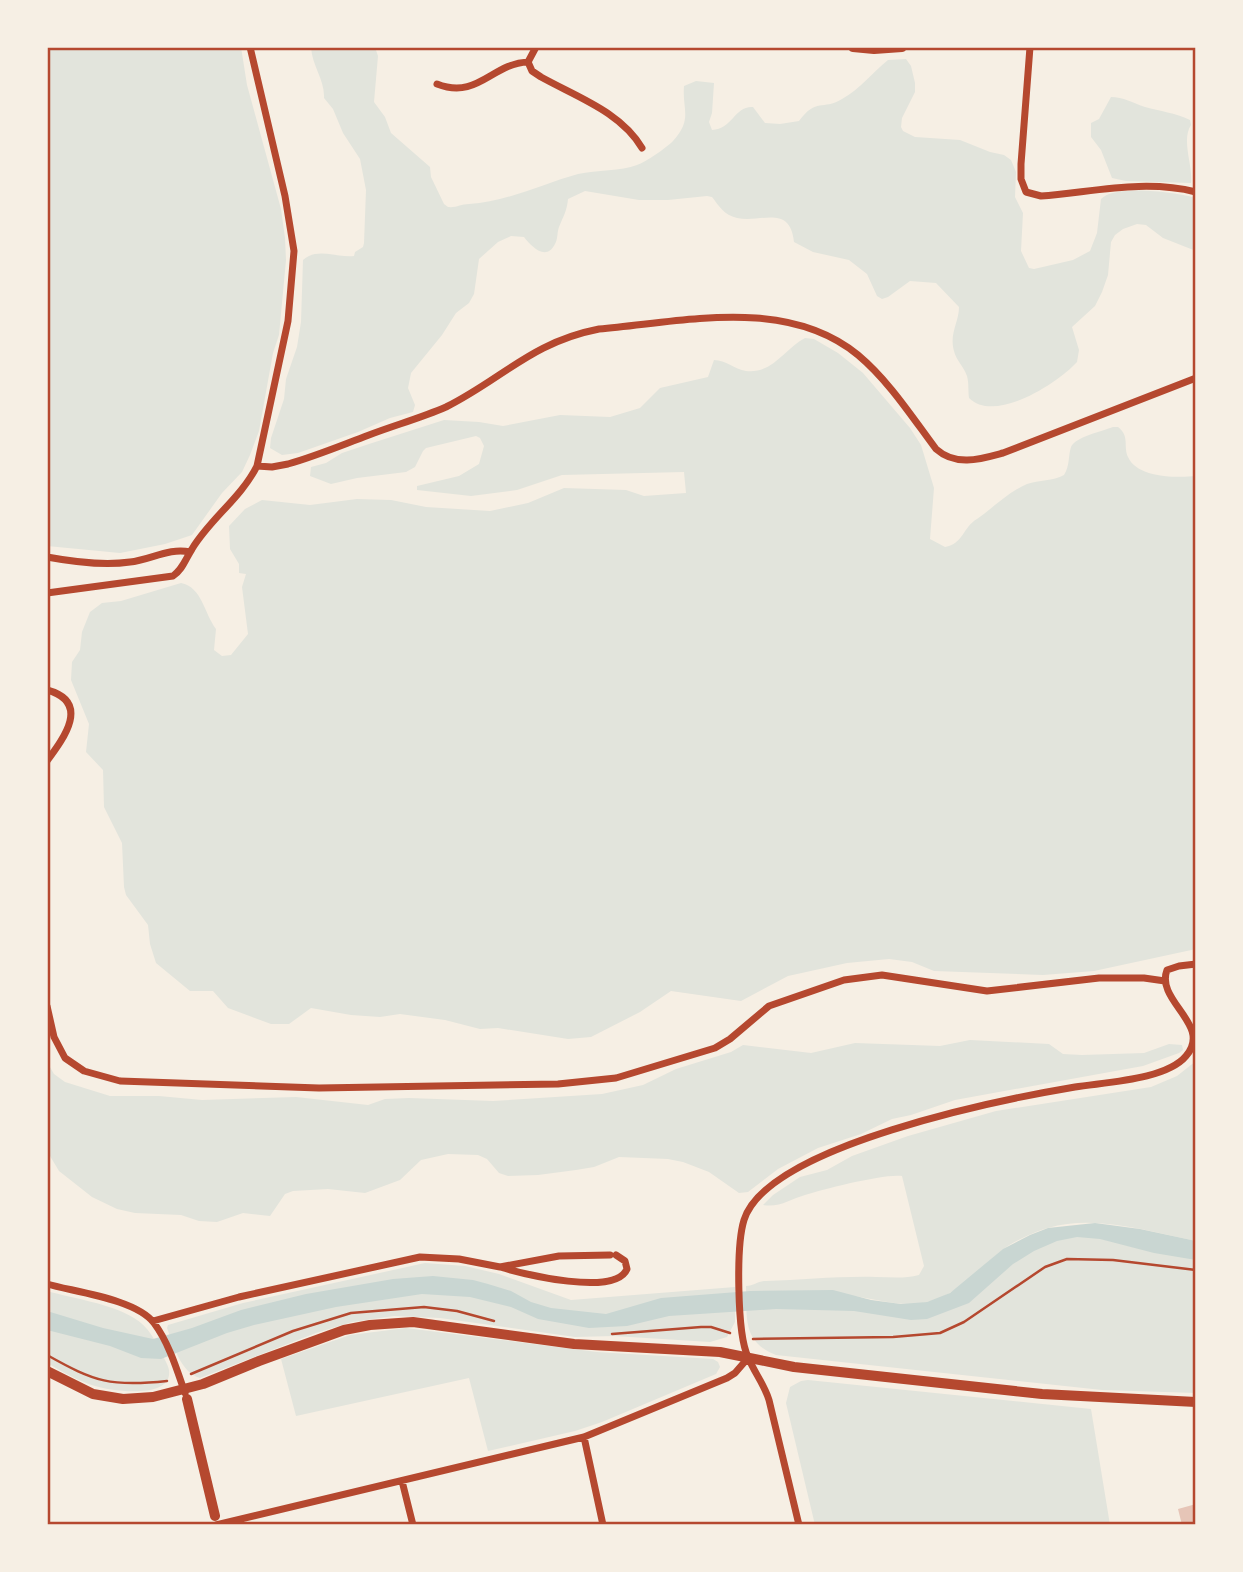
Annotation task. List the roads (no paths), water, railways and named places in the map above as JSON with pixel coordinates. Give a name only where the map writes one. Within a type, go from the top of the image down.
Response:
[{"type":"street","points":[[47,593],[173,576],[183,568],[190,552],[207,528],[244,488],[257,466],[288,321],[294,251],[285,196],[250,47]]},
{"type":"street","points":[[528,62],[536,47]]},
{"type":"street","points":[[853,47],[874,50],[902,47]]},
{"type":"street","points":[[1030,47],[1021,164],[1021,179],[1026,192],[1041,196],[1137,186],[1175,187],[1196,192]]},
{"type":"street","points":[[437,84],[449,89],[465,88],[517,63],[528,62]]},
{"type":"street","points":[[528,62],[532,71],[541,77],[623,124],[642,148]]},
{"type":"street","points":[[257,466],[288,464],[427,415],[461,398],[548,344],[599,329],[736,317],[778,320],[812,329],[857,354],[891,391],[936,449],[943,456],[960,460],[1003,453],[1196,378]]},
{"type":"street","points":[[47,557],[114,564],[176,551],[190,552]]},
{"type":"street","points":[[47,690],[61,696],[68,703],[71,718],[64,740],[47,761]]},
{"type":"street","points":[[799,1525],[767,1392],[748,1358],[742,1336],[740,1244],[746,1215],[769,1188],[804,1165],[839,1149],[958,1110],[1142,1076],[1175,1065],[1190,1051],[1192,1033],[1190,1023],[1165,981],[1167,970],[1196,964]]},
{"type":"street","points":[[47,1006],[54,1037],[65,1058],[83,1071],[120,1081],[320,1088],[584,1083],[616,1078],[715,1048],[737,1033],[761,1011],[778,1001],[856,978],[893,976],[987,991],[1099,978],[1165,981]]},
{"type":"street","points":[[153,1321],[239,1297],[420,1257],[459,1259],[537,1276],[607,1282],[621,1278],[627,1269],[625,1261],[613,1255],[559,1256],[500,1267]]},
{"type":"street","points":[[47,1284],[131,1307],[153,1321],[171,1356],[185,1395],[217,1522],[598,1433],[727,1378],[748,1358]]},
{"type":"street","points":[[47,1371],[78,1388],[107,1397],[185,1395],[318,1338],[344,1330],[391,1322],[437,1324],[574,1344],[709,1351],[794,1367],[1042,1394],[1196,1402]]},
{"type":"street","points":[[584,1437],[603,1525]]},
{"type":"street","points":[[402,1480],[413,1525]]}]
